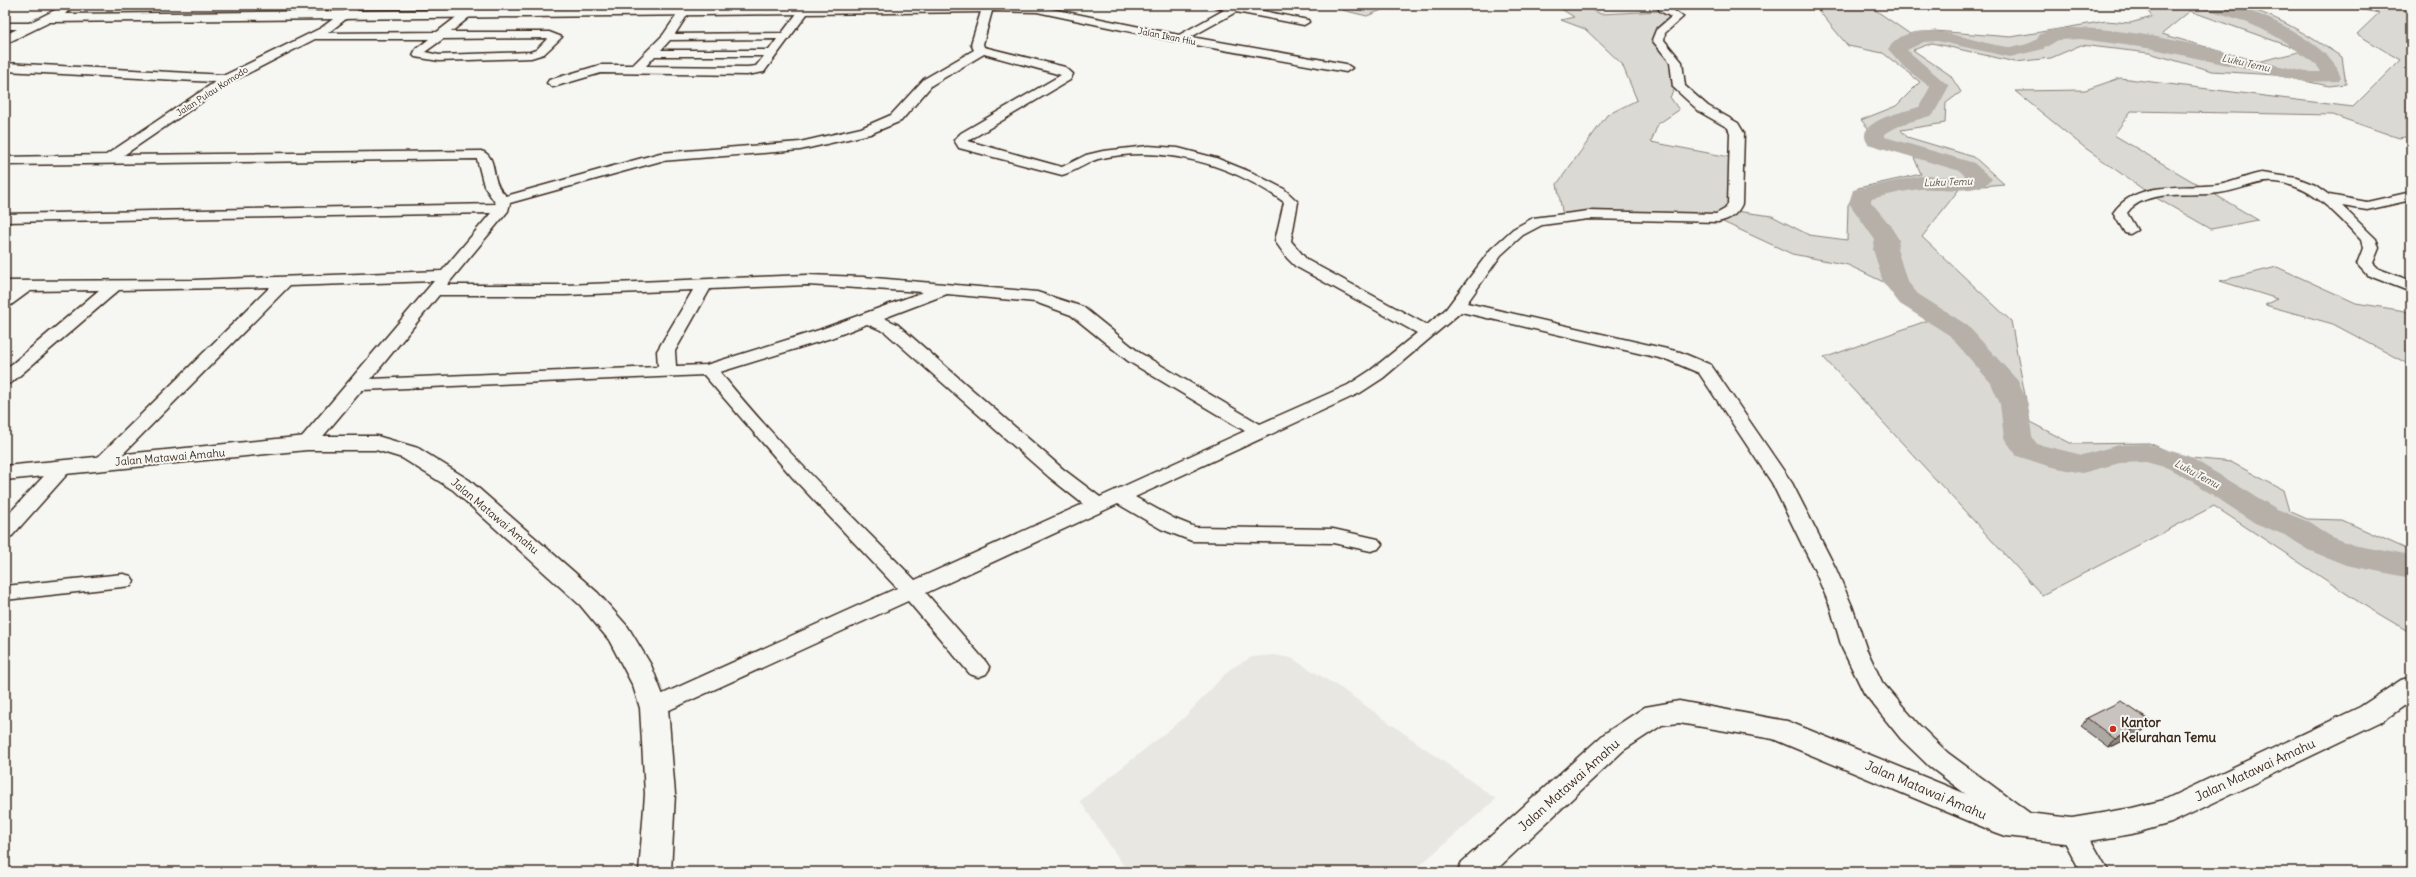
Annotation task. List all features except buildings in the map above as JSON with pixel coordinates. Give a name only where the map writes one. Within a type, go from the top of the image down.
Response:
[{"type":"main road","points":[[5,40],[72,5]]},
{"type":"main road","points":[[49,18],[347,16],[685,11],[700,8],[805,10],[868,7],[987,6]]},
{"type":"main road","name":"Jalan Matawai Amahu","points":[[5,473],[307,443],[359,442],[396,448],[410,453],[461,485],[589,599],[618,634],[647,686],[654,708],[660,794],[655,872]]},
{"type":"main road","name":"Jalan Matawai Amahu","points":[[1473,872],[1614,742],[1655,715],[1679,712],[1777,729],[1902,779],[1977,813],[2006,823],[2072,831],[2132,821],[2171,810],[2370,715],[2411,687]]},
{"type":"street","name":"Jalan Pulau Komodo","points":[[109,159],[227,79],[263,59],[314,36],[347,16],[359,5]]},
{"type":"street","points":[[314,36],[442,34],[550,35],[556,37],[540,52],[531,55],[439,58],[419,55],[420,51],[442,34],[466,14],[479,5]]},
{"type":"street","points":[[1215,5],[1238,7],[1304,22]]},
{"type":"street","points":[[654,708],[912,591],[1258,431],[1354,389],[1377,374],[1458,306],[1496,252],[1518,232],[1538,221],[1588,215],[1714,218],[1731,212],[1735,204],[1738,133],[1733,126],[1704,109],[1677,84],[1679,73],[1676,60],[1663,49],[1658,40],[1660,32],[1678,17],[1664,9],[1661,5]]},
{"type":"street","points":[[987,6],[977,44],[982,50],[1061,70],[1067,74],[1066,77],[966,136],[961,140],[964,145],[1062,171],[1075,168],[1094,156],[1166,150],[1189,155],[1255,180],[1289,199],[1291,202],[1283,242],[1292,255],[1308,267],[1398,314],[1427,332]]},
{"type":"street","name":"Jalan Ikan Hiu","points":[[987,6],[1028,8],[1179,38],[1346,68]]},
{"type":"street","points":[[1179,38],[1238,7]]},
{"type":"street","points":[[553,84],[600,69],[760,69],[805,10]]},
{"type":"street","points":[[636,69],[667,37],[685,11]]},
{"type":"street","points":[[5,26],[32,26]]},
{"type":"street","points":[[667,37],[786,36]]},
{"type":"street","points":[[5,218],[503,205],[660,157],[800,146],[864,131],[896,118],[928,82],[982,50]]},
{"type":"street","points":[[652,53],[772,53]]},
{"type":"street","points":[[5,67],[227,79]]},
{"type":"street","points":[[5,161],[481,155],[486,161],[491,186],[503,205]]},
{"type":"street","points":[[2130,230],[2120,213],[2123,206],[2132,199],[2156,194],[2219,189],[2239,185],[2257,178],[2267,178],[2301,184],[2312,188],[2368,239],[2371,248],[2365,264],[2373,272],[2411,288]]},
{"type":"street","points":[[2347,220],[2367,206],[2411,196]]},
{"type":"street","points":[[2324,198],[2367,206]]},
{"type":"street","points":[[307,443],[359,385],[400,331],[437,290],[503,205]]},
{"type":"street","points":[[5,286],[114,286],[448,276]]},
{"type":"street","points":[[437,290],[566,290],[705,283],[807,280],[863,282],[1036,297],[1077,311],[1134,357],[1258,431]]},
{"type":"street","points":[[103,463],[284,282]]},
{"type":"street","points":[[637,372],[666,351],[705,283]]},
{"type":"street","points":[[5,302],[26,286]]},
{"type":"street","points":[[5,379],[114,286]]},
{"type":"street","points":[[359,385],[667,370],[706,370],[825,334],[944,289]]},
{"type":"street","points":[[1458,306],[1674,356],[1705,369],[1782,483],[1832,584],[1841,606],[1854,648],[1872,687],[1910,732],[1939,760],[2030,827]]},
{"type":"street","points":[[866,319],[878,321],[891,328],[1056,473],[1097,505]]},
{"type":"street","points":[[666,351],[667,370]]},
{"type":"street","points":[[706,370],[712,373],[734,401],[800,474],[912,591],[978,668]]},
{"type":"street","points":[[5,531],[62,468]]},
{"type":"street","points":[[1117,496],[1168,524],[1192,534],[1334,536],[1371,544]]},
{"type":"street","points":[[5,593],[123,581]]},
{"type":"street","points":[[2072,831],[2095,872]]},
{"type":"shaded area","points":[[2200,3],[2223,4],[2248,8],[2277,19],[2342,57],[2346,84],[2329,86],[2275,75],[2212,71],[2149,53],[2081,45],[2051,58],[2015,62],[1932,43],[1913,50],[1950,75],[1961,92],[1946,103],[1945,123],[1901,130],[1907,137],[1974,157],[2004,184],[1960,188],[1922,237],[2011,321],[2030,422],[2072,444],[2149,443],[2181,457],[2231,462],[2283,490],[2289,511],[2307,519],[2342,520],[2411,551],[2411,633],[2362,604],[2214,506],[2042,595],[1824,358],[1948,313],[1848,265],[1792,254],[1710,216],[1563,216],[1557,184],[1607,115],[1637,100],[1622,64],[1585,29],[1561,20],[1574,17],[1555,5],[1580,5],[1601,14],[1660,11],[1673,16],[1660,31],[1670,57],[1676,87],[1670,97],[1679,110],[1658,124],[1651,142],[1729,157],[1733,193],[1728,210],[1772,216],[1809,235],[1847,240],[1848,205],[1858,188],[1921,174],[1913,155],[1882,144],[1861,120],[1896,106],[1920,82],[1883,53],[1848,46],[1814,5],[1868,5],[1910,34],[1935,31],[2011,37],[2106,21],[2130,23],[2152,17],[2144,5]],"holes":[[[2190,11],[2303,51],[2257,62],[2162,34]]]},
{"type":"shaded area","points":[[1350,5],[1394,5],[1367,16],[1342,10]]},
{"type":"shaded area","points":[[2338,5],[2359,5],[2385,11],[2392,5],[2411,5],[2411,136],[2399,138],[2333,115],[2131,111],[2114,135],[2258,220],[2211,229],[2151,195],[2084,147],[2015,91],[2085,90],[2120,78],[2353,107],[2400,60],[2357,34],[2379,13]]},
{"type":"shaded area","points":[[2277,267],[2356,303],[2405,311],[2411,315],[2411,369],[2408,364],[2333,324],[2265,305],[2278,299],[2220,281]]},
{"type":"shaded area","points":[[1275,655],[1291,658],[1342,689],[1496,799],[1412,872],[1128,872],[1080,801],[1184,718],[1230,669],[1252,657]]},
{"type":"waterway","name":"Luku Temu","points":[[2207,5],[2236,13],[2277,29],[2302,45],[2325,64],[2332,77],[2306,77],[2180,48],[2129,39],[2088,34],[2060,34],[2046,38],[2045,42],[2037,46],[2010,52],[1996,51],[1937,36],[1923,36],[1909,40],[1897,49],[1911,64],[1940,86],[1926,111],[1896,120],[1875,130],[1875,140],[1967,167],[1981,179],[1968,183],[1936,182],[1903,185],[1861,195],[1860,203],[1882,230],[1887,240],[1885,249],[1895,282],[1909,299],[1958,330],[2004,381],[2014,404],[2018,438],[2027,450],[2058,460],[2082,464],[2119,454],[2147,453],[2178,462],[2204,476],[2266,516],[2298,529],[2319,543],[2346,554],[2411,567]]},
{"type":"place","name":"Kantor Kelurahan Temu","points":[[2113,729]]}]
